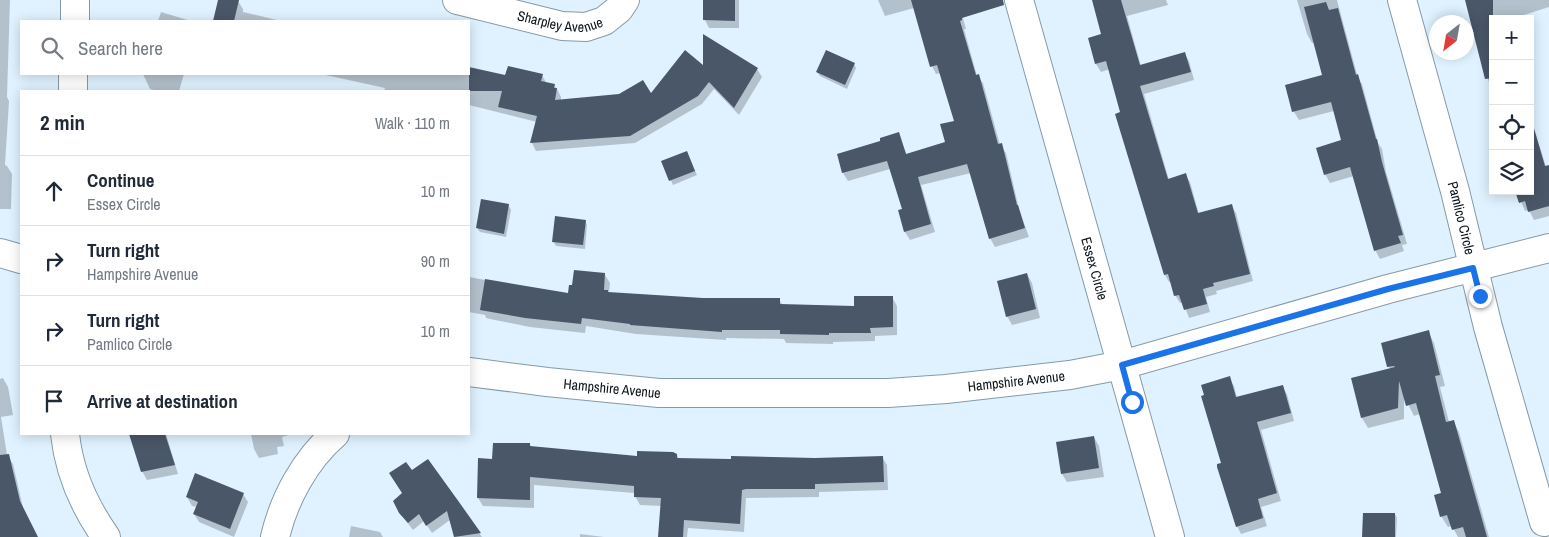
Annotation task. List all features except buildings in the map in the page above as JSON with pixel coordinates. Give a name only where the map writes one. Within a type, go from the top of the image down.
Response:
[{"type":"street","points":[[75,0],[75,20]]},
{"type":"street","name":"Sharpley Avenue","points":[[457,0],[562,26],[586,27],[604,21],[619,9],[625,0]]},
{"type":"street","name":"Essex Circle","points":[[1019,0],[1170,537]]},
{"type":"street","name":"Pamlico Circle","points":[[1402,0],[1455,191],[1488,327],[1544,522]]},
{"type":"street","points":[[73,75],[73,90]]},
{"type":"street","name":"Hampshire Avenue","points":[[470,372],[659,393],[888,393],[946,389],[1070,375],[1122,365],[1388,289],[1549,248]]},
{"type":"street","points":[[0,252],[20,259]]},
{"type":"street","points":[[65,435],[66,449],[76,483],[91,516],[106,537]]},
{"type":"street","points":[[275,537],[278,523],[291,491],[312,460],[334,435]]},
{"type":"route","points":[[1132,402],[1122,365],[1388,289],[1473,268],[1480,296]]}]
